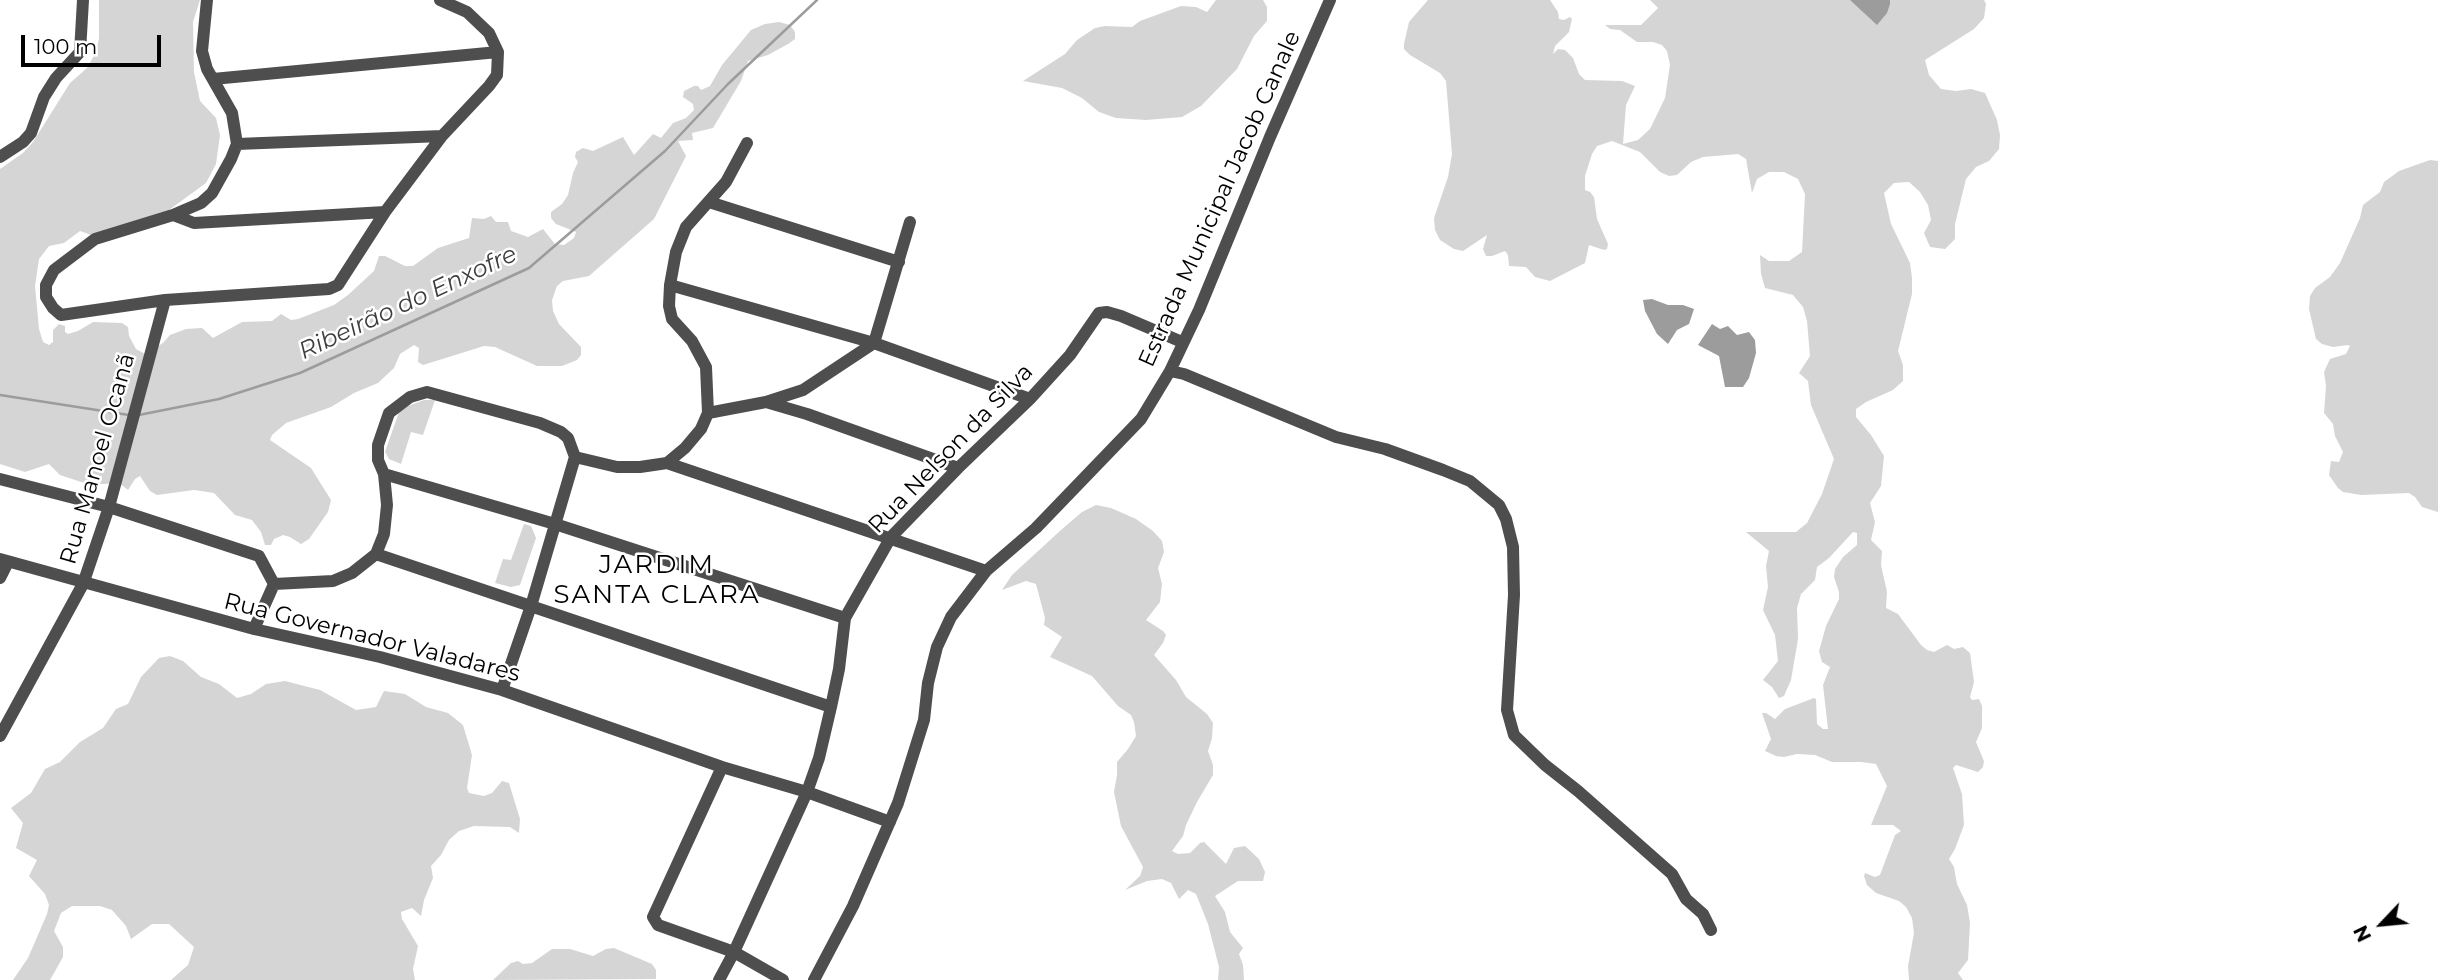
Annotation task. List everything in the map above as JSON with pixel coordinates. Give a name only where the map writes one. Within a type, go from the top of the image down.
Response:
[{"type":"street","points":[[0,157],[23,142],[30,133],[44,97],[56,78],[80,52],[83,0]]},
{"type":"street","points":[[207,0],[202,51],[207,69],[232,113],[237,144],[222,178],[201,203],[173,215],[95,239],[54,270],[46,285],[46,297],[61,315],[165,300],[329,289],[338,285],[385,212],[442,136],[497,75],[498,52],[489,33],[469,6],[440,0]]},
{"type":"street","name":"Estrada Municipal Jacob Canale","points":[[814,980],[853,906],[898,803],[924,720],[928,683],[937,647],[951,617],[986,571],[1036,528],[1141,419],[1170,371],[1199,310],[1269,137],[1330,0]]},
{"type":"street","points":[[213,79],[498,52]]},
{"type":"street","points":[[237,144],[442,136]]},
{"type":"street","points":[[667,463],[702,429],[708,414],[709,392],[706,367],[692,341],[672,318],[669,306],[676,252],[686,227],[726,182],[747,144]]},
{"type":"street","points":[[709,202],[898,262]]},
{"type":"street","points":[[173,215],[194,223],[385,212]]},
{"type":"street","points":[[708,414],[766,402],[803,390],[874,343],[910,222]]},
{"type":"street","points":[[670,285],[874,343],[1030,399]]},
{"type":"street","name":"Rua Manoel Ocanã","points":[[0,736],[83,584],[109,507],[165,300]]},
{"type":"street","name":"Rua Nelson da Silva","points":[[719,980],[807,792],[819,758],[831,707],[845,618],[891,537],[1030,399],[1070,355],[1099,313],[1121,316],[1182,342]]},
{"type":"street","points":[[1170,371],[1184,374],[1336,437],[1385,449],[1443,470],[1470,481],[1499,505],[1506,519],[1513,547],[1514,595],[1507,710],[1514,735],[1672,874],[1686,899],[1703,914],[1711,930]]},
{"type":"street","points":[[803,390],[808,404],[807,414]]},
{"type":"street","points":[[274,584],[333,581],[352,573],[376,554],[384,534],[387,505],[384,474],[378,460],[378,445],[389,414],[410,397],[427,392],[540,423],[561,432],[568,438],[575,457],[531,606],[502,690]]},
{"type":"street","points":[[766,402],[958,468]]},
{"type":"street","points":[[575,457],[617,467],[667,463],[986,571]]},
{"type":"street","points":[[384,474],[555,524],[845,618]]},
{"type":"street","points":[[0,479],[109,507],[259,556],[274,584]]},
{"type":"street","points":[[376,554],[831,707]]},
{"type":"street","points":[[0,578],[4,560]]},
{"type":"street","name":"Rua Governador Valadares","points":[[4,560],[83,584],[254,629],[380,657],[502,690],[890,822]]},
{"type":"street","points":[[254,629],[274,584]]},
{"type":"street","points":[[722,767],[653,917],[658,925],[734,952],[783,980]]},
{"type":"shaded area","points":[[99,0],[200,0],[193,22],[194,72],[200,101],[216,118],[220,135],[216,164],[206,183],[162,215],[100,238],[80,231],[64,243],[49,246],[39,259],[35,286],[39,329],[43,342],[49,345],[53,342],[53,330],[59,324],[65,326],[65,332],[68,334],[93,322],[122,323],[128,327],[129,336],[136,349],[145,354],[163,343],[170,335],[186,329],[202,328],[213,338],[242,322],[272,321],[281,314],[291,320],[298,319],[334,305],[374,271],[379,256],[385,256],[405,266],[413,266],[438,248],[469,238],[472,218],[484,219],[491,216],[496,222],[508,222],[511,231],[528,237],[543,229],[555,244],[564,245],[574,238],[576,232],[556,224],[551,218],[551,212],[562,204],[568,195],[578,162],[576,152],[583,148],[593,151],[623,137],[634,155],[653,134],[661,138],[673,123],[686,118],[694,110],[693,104],[683,97],[684,91],[694,86],[701,90],[710,86],[722,65],[751,30],[779,22],[790,25],[795,32],[795,39],[768,55],[748,61],[741,81],[713,128],[692,133],[693,140],[678,141],[686,156],[654,219],[589,276],[563,281],[557,286],[552,300],[553,311],[559,324],[581,347],[581,355],[577,360],[562,366],[537,366],[495,347],[484,346],[423,365],[418,362],[419,348],[414,345],[400,354],[394,368],[378,383],[331,407],[286,423],[272,435],[270,440],[311,468],[331,500],[328,512],[309,539],[301,544],[283,535],[274,539],[271,545],[265,545],[261,532],[252,520],[235,515],[214,493],[194,490],[157,495],[150,491],[140,476],[128,490],[118,482],[87,484],[60,475],[49,464],[25,472],[0,464],[0,169],[23,153],[33,142],[70,83],[87,68],[96,52],[99,38]]},
{"type":"shaded area","points":[[1216,0],[1263,0],[1267,7],[1267,21],[1254,36],[1237,69],[1201,106],[1182,117],[1146,120],[1116,118],[1099,112],[1082,98],[1062,88],[1023,81],[1065,54],[1077,40],[1095,28],[1132,27],[1140,21],[1181,6],[1196,7],[1207,12]]},
{"type":"shaded area","points":[[1428,0],[1550,0],[1559,19],[1572,19],[1569,32],[1555,46],[1553,54],[1558,49],[1565,50],[1573,58],[1579,74],[1585,80],[1622,81],[1635,86],[1626,105],[1623,144],[1638,140],[1650,129],[1665,98],[1670,65],[1667,51],[1662,45],[1637,42],[1620,30],[1610,29],[1605,25],[1641,25],[1658,8],[1650,0],[1984,0],[1984,18],[1974,29],[1925,60],[1929,75],[1941,89],[1971,89],[1985,93],[1997,120],[1999,149],[1989,161],[1976,167],[1966,179],[1955,224],[1955,239],[1945,249],[1930,247],[1924,233],[1931,220],[1928,205],[1920,192],[1909,182],[1894,183],[1884,193],[1891,224],[1910,263],[1912,278],[1912,294],[1898,351],[1903,365],[1903,381],[1893,390],[1856,409],[1856,417],[1884,456],[1881,486],[1870,503],[1875,522],[1871,540],[1882,551],[1881,565],[1887,592],[1886,608],[1898,614],[1927,650],[1934,652],[1947,645],[1954,649],[1963,647],[1970,653],[1974,682],[1970,697],[1972,700],[1979,699],[1982,706],[1982,728],[1976,742],[1984,761],[1983,767],[1978,772],[1956,765],[1953,768],[1962,794],[1964,825],[1949,859],[1967,905],[1970,923],[1968,960],[1958,973],[1963,980],[1909,980],[1908,966],[1914,933],[1912,918],[1899,901],[1876,893],[1867,885],[1865,873],[1875,877],[1880,875],[1895,835],[1901,831],[1893,825],[1871,825],[1887,786],[1876,764],[1832,762],[1815,755],[1797,754],[1784,757],[1765,751],[1771,739],[1762,713],[1775,719],[1785,709],[1814,698],[1817,724],[1828,729],[1823,685],[1830,667],[1822,662],[1819,651],[1826,626],[1839,599],[1835,569],[1843,557],[1857,545],[1857,533],[1853,532],[1817,567],[1815,580],[1801,594],[1797,608],[1798,639],[1791,680],[1784,696],[1779,698],[1763,680],[1778,661],[1775,635],[1763,610],[1768,587],[1766,566],[1769,551],[1746,532],[1796,532],[1807,523],[1822,494],[1834,459],[1811,405],[1808,381],[1799,373],[1810,356],[1803,307],[1793,295],[1765,288],[1761,274],[1760,255],[1769,261],[1789,261],[1802,252],[1805,194],[1798,179],[1784,172],[1769,172],[1757,179],[1752,193],[1746,159],[1738,154],[1703,157],[1691,162],[1677,175],[1669,176],[1660,172],[1640,152],[1612,141],[1597,146],[1585,176],[1585,190],[1594,197],[1597,219],[1608,244],[1607,249],[1589,245],[1585,263],[1550,281],[1535,277],[1526,267],[1509,266],[1505,251],[1486,256],[1483,249],[1487,235],[1463,251],[1454,249],[1440,240],[1435,230],[1434,218],[1448,177],[1452,154],[1446,81],[1440,73],[1404,49],[1409,22]]},
{"type":"shaded area","points":[[1850,0],[1890,0],[1890,4],[1887,13],[1877,25]]},
{"type":"shaded area","points":[[2430,160],[2438,161],[2438,512],[2422,507],[2409,493],[2361,495],[2343,492],[2329,475],[2331,461],[2339,462],[2343,452],[2335,436],[2333,424],[2324,413],[2324,372],[2330,359],[2346,354],[2350,346],[2333,347],[2316,339],[2309,309],[2310,296],[2315,288],[2330,277],[2340,263],[2363,205],[2380,192],[2384,182],[2399,171]]},
{"type":"shaded area","points":[[1652,299],[1668,305],[1683,305],[1694,309],[1689,324],[1677,330],[1668,344],[1657,334],[1645,311],[1643,300]]},
{"type":"shaded area","points":[[1712,324],[1720,329],[1728,326],[1737,335],[1749,332],[1755,340],[1756,353],[1749,378],[1743,387],[1725,387],[1719,356],[1698,345]]},
{"type":"shaded area","points":[[424,400],[435,400],[423,435],[411,432],[401,464],[389,459],[385,452],[400,409]]},
{"type":"shaded area","points":[[1096,505],[1111,508],[1136,519],[1162,541],[1164,552],[1158,568],[1162,584],[1160,602],[1146,620],[1166,635],[1154,655],[1176,680],[1186,697],[1207,714],[1213,723],[1208,751],[1213,775],[1197,802],[1183,836],[1172,851],[1178,854],[1190,853],[1204,842],[1226,864],[1234,848],[1245,846],[1259,859],[1265,872],[1263,881],[1238,881],[1215,896],[1225,912],[1230,932],[1243,948],[1239,954],[1244,980],[1218,980],[1219,967],[1208,924],[1196,894],[1188,890],[1179,899],[1171,883],[1162,879],[1147,881],[1125,890],[1140,876],[1143,867],[1121,826],[1114,792],[1117,762],[1136,736],[1134,722],[1131,715],[1118,706],[1092,676],[1050,657],[1062,637],[1044,625],[1045,618],[1036,584],[1026,581],[1002,590],[1012,575],[1061,530],[1082,512]]},
{"type":"shaded area","points":[[524,524],[531,526],[536,538],[520,585],[511,587],[495,583],[503,559],[511,560]]},
{"type":"shaded area","points":[[170,656],[183,661],[201,677],[219,684],[237,698],[251,694],[266,684],[285,681],[320,690],[356,710],[376,707],[384,691],[405,694],[426,707],[448,713],[463,725],[472,755],[467,788],[469,793],[484,796],[492,793],[502,781],[509,783],[520,819],[519,833],[510,827],[474,826],[459,831],[449,840],[431,866],[433,878],[421,916],[412,908],[401,912],[402,919],[418,946],[413,969],[415,980],[171,980],[188,965],[194,947],[169,924],[152,924],[131,939],[126,926],[112,910],[100,906],[72,906],[61,913],[54,931],[63,947],[63,957],[50,980],[13,980],[28,958],[49,905],[45,894],[29,876],[37,860],[16,848],[23,823],[11,808],[31,793],[45,769],[60,762],[80,742],[103,728],[116,709],[128,704],[141,677],[159,658]]},
{"type":"shaded area","points":[[614,948],[652,964],[656,970],[656,979],[493,980],[511,963],[532,963],[552,949],[570,949],[593,956]]},
{"type":"waterway","name":"Ribeirão do Enxofre","points":[[139,415],[219,399],[300,373],[529,268],[665,151],[728,84],[817,0]]},
{"type":"waterway","name":"Ribeirão do Enxofre","points":[[0,395],[129,415]]},
{"type":"district","name":"JARDIM SANTA CLARA","points":[[657,580]]}]
